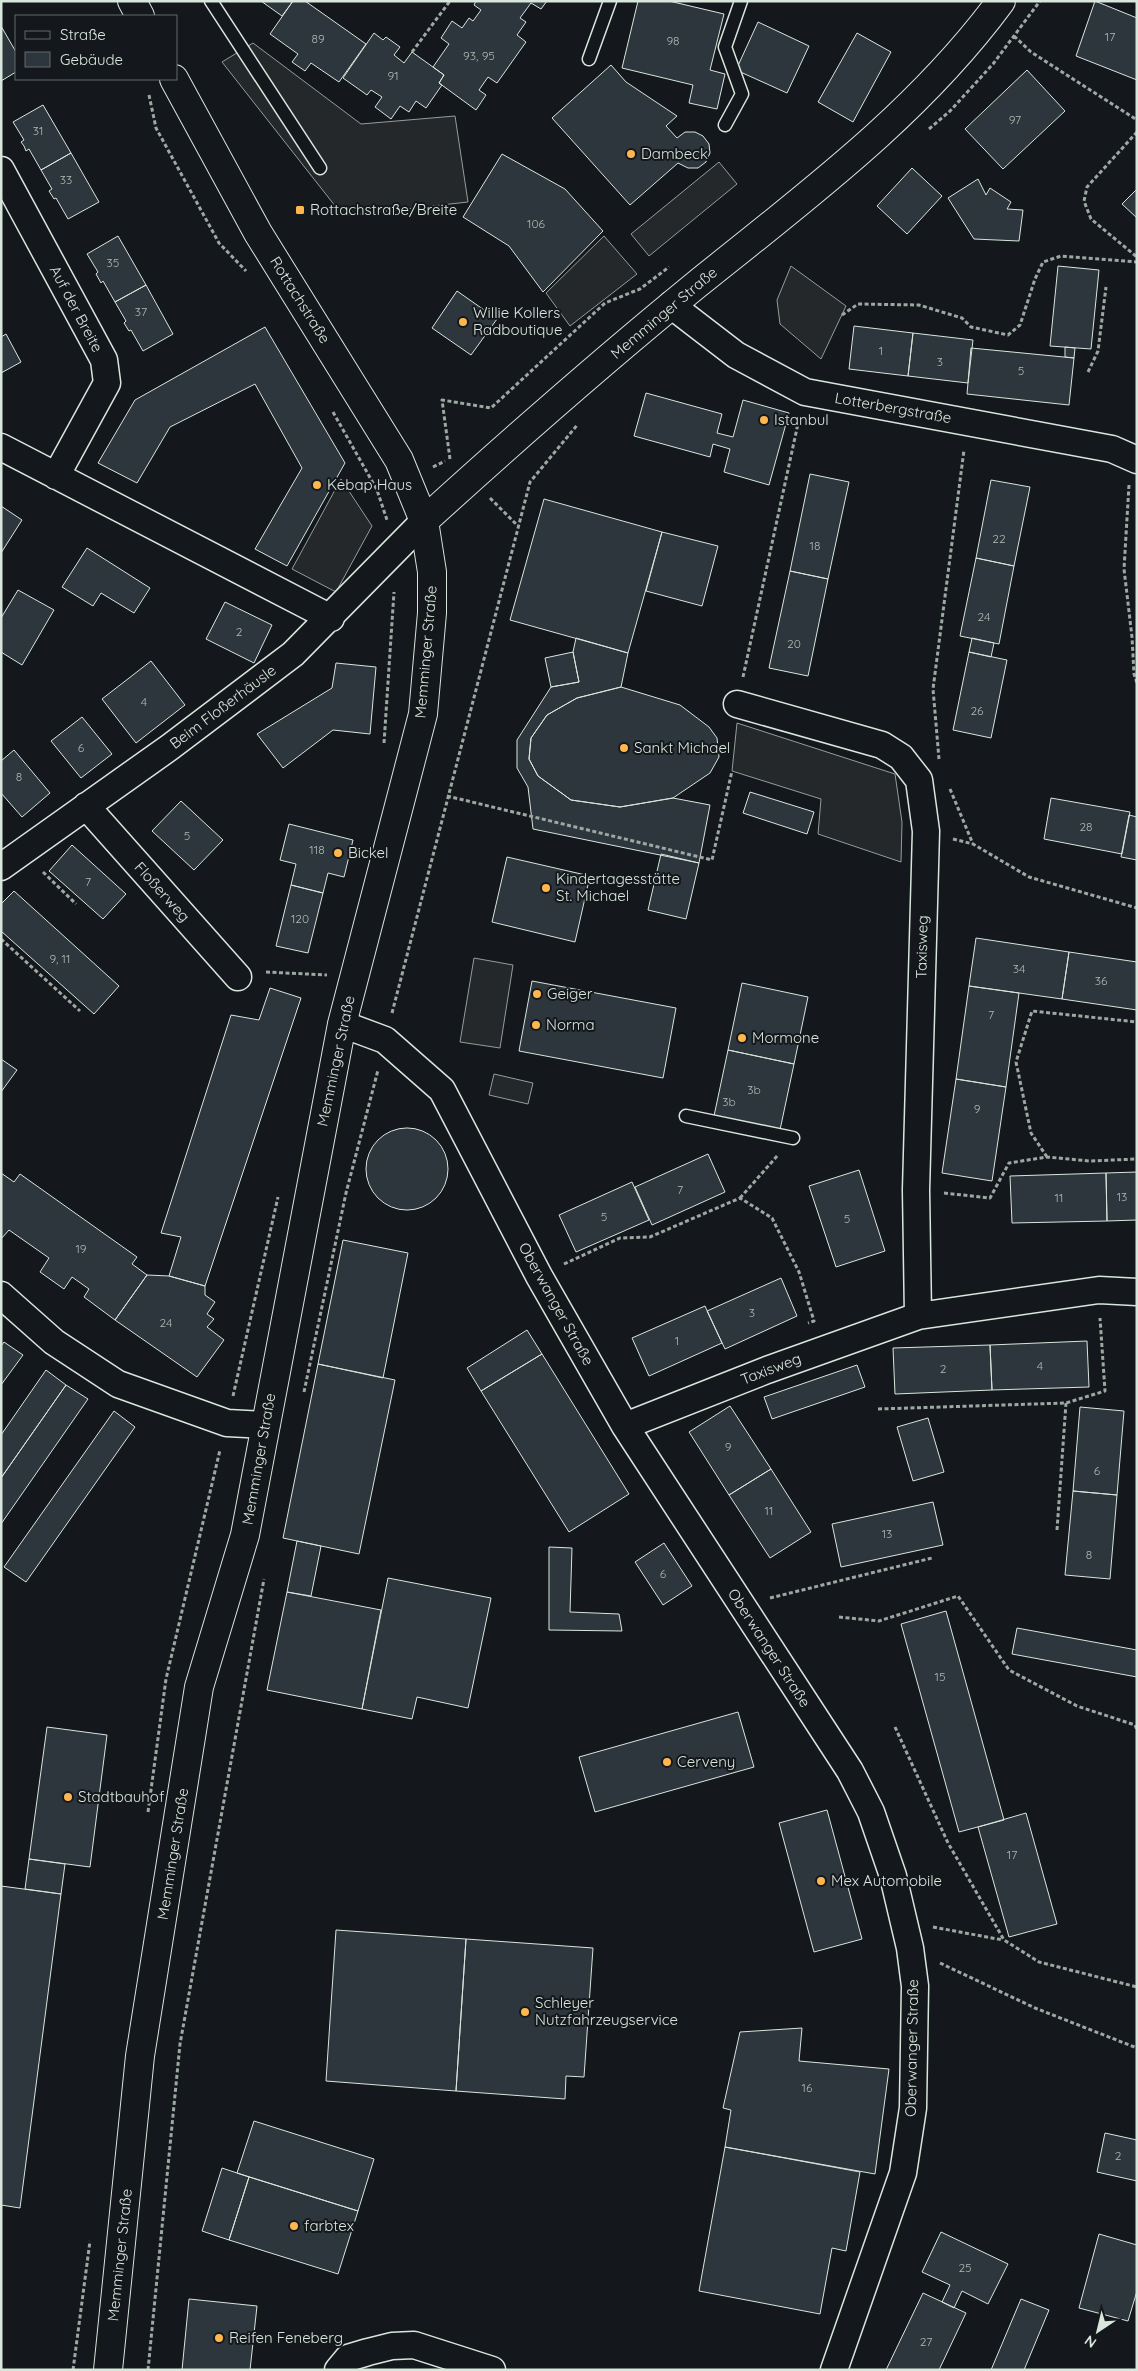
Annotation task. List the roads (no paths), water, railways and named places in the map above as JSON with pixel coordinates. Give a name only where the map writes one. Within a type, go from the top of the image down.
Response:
[{"type":"main road","points":[[132,1],[139,15]]},
{"type":"main road","name":"Memminger Straße","points":[[108,2370],[140,2056],[199,1687],[245,1535],[342,1024],[423,714],[432,612],[432,572],[424,521],[672,305],[860,153],[938,76],[996,9]]},
{"type":"main road","name":"Rottachstraße","points":[[175,80],[258,232],[399,460],[424,521]]},
{"type":"street","name":"Auf der Breite","points":[[1,170],[104,360],[107,383],[56,476]]},
{"type":"street","name":"Lotterbergstraße","points":[[672,305],[736,355],[805,392],[1112,449],[1134,459]]},
{"type":"street","points":[[1,447],[331,618]]},
{"type":"street","name":"Beim Floßerhäusle","points":[[1,867],[170,747],[293,654],[331,618],[424,521]]},
{"type":"street","name":"Taxisweg","points":[[737,704],[882,745],[901,757],[919,780],[926,831],[916,1190],[918,1316]]},
{"type":"street","name":"Floßerweg","points":[[86,806],[238,977]]},
{"type":"street","name":"Oberwanger Straße","points":[[342,1024],[385,1040],[442,1090],[539,1276],[625,1426],[850,1771],[871,1812],[893,1876],[910,1948],[915,1986],[913,2108],[903,2173],[834,2370]]},
{"type":"street","name":"Taxisweg","points":[[625,1426],[767,1370],[918,1316],[1099,1290],[1137,1292]]},
{"type":"street","points":[[1,1295],[54,1342],[118,1384],[227,1422],[266,1425]]},
{"type":"street","points":[[338,2370],[348,2358],[392,2346],[414,2345],[492,2370]]},
{"type":"lane","points":[[211,1],[320,168]]},
{"type":"lane","points":[[590,59],[610,1]]},
{"type":"lane","points":[[725,124],[742,94],[725,46],[741,1]]},
{"type":"lane","points":[[686,1116],[793,1138]]},
{"type":"place","name":"Dambeck","points":[[631,154]]},
{"type":"place","name":"Rottachstraße/Breite","points":[[300,210]]},
{"type":"place","name":"Willie Kollers Radboutique","points":[[463,322]]},
{"type":"place","name":"Istanbul","points":[[764,420]]},
{"type":"place","name":"Kebap Haus","points":[[317,485]]},
{"type":"place","name":"Sankt Michael","points":[[624,748]]},
{"type":"place","name":"Bickel","points":[[338,853]]},
{"type":"place","name":"Kindertagesstätte St. Michael","points":[[546,888]]},
{"type":"place","name":"Geiger","points":[[537,994]]},
{"type":"place","name":"Norma","points":[[536,1025]]},
{"type":"place","name":"Mormone","points":[[742,1038]]},
{"type":"place","name":"Cerveny","points":[[667,1762]]},
{"type":"place","name":"Stadtbauhof","points":[[68,1797]]},
{"type":"place","name":"Mex Automobile","points":[[821,1881]]},
{"type":"place","name":"Schleyer Nutzfahrzeugservice","points":[[525,2012]]},
{"type":"place","name":"farbtex","points":[[294,2226]]},
{"type":"place","name":"Reifen Feneberg","points":[[219,2338]]}]
